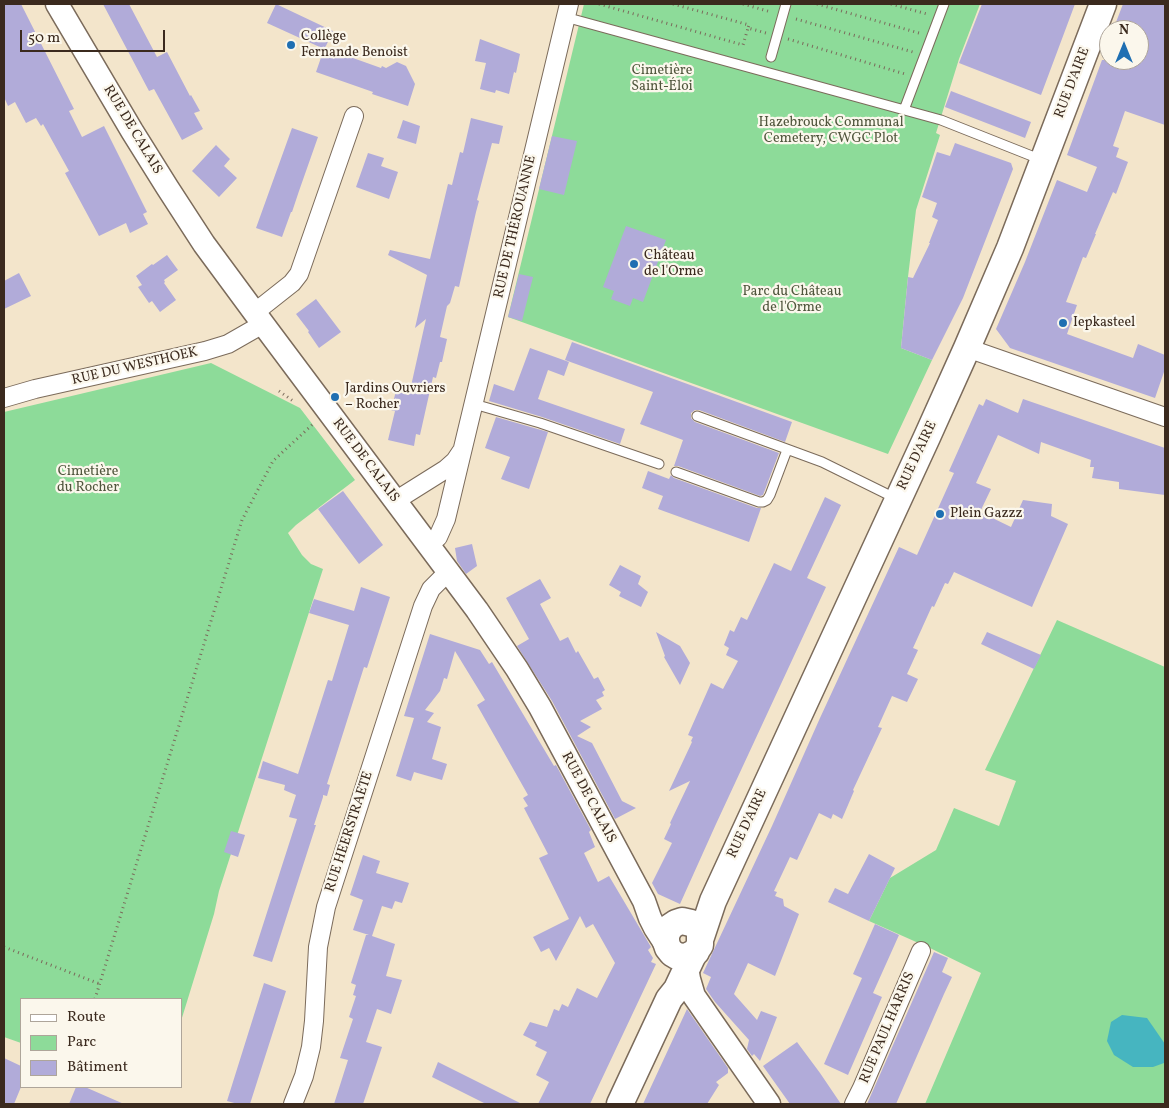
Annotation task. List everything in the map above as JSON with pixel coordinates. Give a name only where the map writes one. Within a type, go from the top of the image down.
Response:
[{"type":"main road","name":"RUE D'AIRE","points":[[620,1104],[703,912],[713,901],[967,348],[1010,248],[1103,4]]},
{"type":"street","name":"RUE DE CALAIS","points":[[57,4],[166,187],[204,244],[506,652],[528,686],[644,901],[657,914],[668,920],[682,960]]},
{"type":"street","name":"RUE DE THÉROUANNE","points":[[428,546],[438,537],[446,519],[567,10]]},
{"type":"street","name":"RUE DU WESTHOEK","points":[[4,398],[228,344],[258,318],[299,274],[354,116]]},
{"type":"street","points":[[967,348],[1165,417]]},
{"type":"street","name":"RUE DE THÉROUANNE","points":[[394,501],[446,469],[458,458],[463,450]]},
{"type":"street","name":"RUE HEERSTRAETE","points":[[293,1104],[304,1076],[311,1046],[318,948],[326,907],[423,606],[431,589],[448,572]]},
{"type":"street","name":"RUE PAUL HARRIS","points":[[854,1104],[921,951]]},
{"type":"street","points":[[682,960],[769,1104]]},
{"type":"lane","points":[[771,57],[786,4]]},
{"type":"lane","points":[[904,110],[944,4]]},
{"type":"lane","points":[[567,10],[941,120],[1044,161]]},
{"type":"lane","points":[[474,404],[540,423],[659,464]]},
{"type":"lane","points":[[697,416],[827,465],[898,500]]},
{"type":"lane","points":[[676,472],[758,502],[763,502],[770,496],[787,450]]},
{"type":"path","points":[[599,4],[743,45],[749,25],[673,4]]},
{"type":"path","points":[[743,4],[925,56]]},
{"type":"path","points":[[817,4],[932,37]]},
{"type":"path","points":[[891,4],[939,18]]},
{"type":"path","points":[[748,28],[917,78]]},
{"type":"path","points":[[279,391],[298,404]]},
{"type":"path","points":[[95,998],[242,520],[273,460],[313,424],[308,417]]},
{"type":"path","points":[[4,947],[100,984]]},
{"type":"green space","points":[[584,4],[980,4],[959,59],[936,133],[940,135],[916,210],[901,348],[932,360],[888,454],[508,317]]},
{"type":"green space","name":"Cimetière du Rocher","points":[[211,363],[300,408],[355,480],[288,533],[302,555],[311,564],[323,569],[219,891],[214,914],[182,1018],[182,998],[20,998],[20,1043],[4,1037],[4,412]]},
{"type":"green space","points":[[1057,620],[1165,667],[1165,1104],[925,1104],[981,973],[869,921],[890,878],[936,850],[954,808],[999,826],[1016,781],[985,770]]},
{"type":"water","points":[[1122,1015],[1147,1018],[1165,1044],[1164,1063],[1153,1067],[1133,1067],[1114,1055],[1107,1041],[1111,1022]]},
{"type":"building","points":[[4,4],[21,4],[74,109],[69,111],[82,137],[104,126],[147,212],[143,214],[148,224],[130,233],[126,223],[99,236],[65,173],[69,171],[43,124],[41,126],[36,118],[26,123],[15,102],[8,106],[4,97]]},
{"type":"building","points":[[103,4],[129,4],[157,57],[167,52],[200,111],[194,113],[203,129],[182,140],[154,89],[149,91]]},
{"type":"building","points":[[276,4],[333,31],[325,48],[381,68],[382,66],[386,68],[397,62],[406,66],[415,84],[408,106],[316,72],[324,49],[267,23]]},
{"type":"building","points":[[982,4],[1075,4],[1041,95],[959,63]]},
{"type":"building","points":[[1123,4],[1165,4],[1165,125],[1125,111],[1113,146],[1119,148],[1116,157],[1128,162],[1116,194],[1113,192],[1086,258],[1083,257],[1066,302],[1077,305],[1067,334],[1133,358],[1138,344],[1165,355],[1165,369],[1155,398],[1010,348],[996,329],[1057,180],[1087,192],[1097,167],[1067,155],[1099,68],[1099,70],[1149,70],[1149,20],[1117,20]]},
{"type":"building","points":[[480,39],[520,54],[509,94],[496,90],[495,93],[480,89],[486,63],[475,61]]},
{"type":"building","points":[[951,91],[1031,122],[1025,138],[945,107]]},
{"type":"building","points":[[471,118],[503,126],[499,144],[492,143],[477,200],[479,201],[459,287],[455,286],[450,303],[447,306],[440,337],[447,339],[442,362],[440,362],[436,378],[433,377],[420,435],[416,434],[414,446],[388,440],[395,411],[391,410],[396,391],[409,395],[426,319],[415,328],[427,275],[388,255],[390,250],[430,259],[448,184],[452,185],[460,152],[463,153]]},
{"type":"building","points":[[403,120],[420,126],[416,144],[397,138]]},
{"type":"building","points":[[292,128],[318,137],[282,237],[256,228]]},
{"type":"building","points":[[552,136],[577,141],[564,195],[539,189]]},
{"type":"building","points":[[955,143],[1011,163],[1013,169],[963,298],[932,360],[901,348],[908,277],[913,278],[930,243],[938,220],[932,217],[937,203],[922,197],[937,152],[950,156]]},
{"type":"building","points":[[216,145],[230,159],[224,166],[237,178],[219,197],[192,171]]},
{"type":"building","points":[[368,153],[384,158],[381,166],[398,172],[389,199],[356,187]]},
{"type":"building","name":"Château de l'Orme","points":[[626,226],[666,240],[643,302],[633,298],[630,306],[611,299],[614,291],[603,287]]},
{"type":"building","points":[[167,255],[178,270],[164,280],[164,283],[176,300],[160,312],[152,301],[149,303],[138,287],[142,285],[136,276]]},
{"type":"building","points":[[19,273],[31,296],[4,309],[4,281]]},
{"type":"building","points":[[519,274],[533,277],[522,321],[508,317]]},
{"type":"building","points":[[316,299],[341,332],[319,348],[296,314]]},
{"type":"building","points":[[572,342],[792,422],[785,442],[699,410],[691,413],[691,418],[695,422],[779,453],[763,495],[760,496],[674,466],[683,440],[640,424],[653,392],[565,360]]},
{"type":"building","points":[[530,348],[569,362],[564,376],[548,370],[538,399],[625,429],[620,444],[489,401],[494,384],[514,391]]},
{"type":"building","points":[[986,399],[1018,413],[1023,399],[1165,448],[1165,495],[1119,489],[1119,482],[1092,478],[1094,467],[1090,467],[1091,460],[1041,442],[1039,454],[998,435],[976,483],[991,489],[980,512],[1011,527],[1023,500],[1052,504],[1051,516],[1068,524],[1032,607],[954,572],[948,584],[945,583],[934,607],[932,606],[913,648],[918,650],[907,674],[918,679],[907,702],[892,696],[878,727],[882,728],[853,790],[842,819],[833,814],[831,819],[819,813],[797,860],[790,857],[774,891],[777,892],[775,896],[783,899],[784,906],[799,914],[775,976],[748,963],[734,994],[757,1020],[761,1011],[777,1017],[760,1061],[754,1054],[752,1056],[747,1049],[749,1040],[706,989],[711,977],[703,973],[899,547],[917,555],[954,473],[949,471],[979,404],[983,406]]},
{"type":"building","points":[[496,417],[548,432],[529,489],[501,479],[510,457],[485,448]]},
{"type":"building","points":[[648,471],[669,479],[671,475],[674,478],[761,508],[749,542],[658,509],[663,496],[642,488]]},
{"type":"building","points":[[343,491],[383,545],[359,564],[318,509]]},
{"type":"building","points":[[825,497],[841,505],[807,578],[826,587],[680,904],[658,894],[652,883],[672,843],[664,839],[690,781],[669,791],[692,742],[693,737],[688,735],[711,683],[723,689],[738,661],[726,655],[729,648],[724,645],[730,630],[734,632],[741,617],[747,620],[774,563],[791,571]]},
{"type":"building","points":[[472,544],[477,566],[466,574],[457,561],[455,548]]},
{"type":"building","points":[[620,565],[641,576],[638,584],[648,592],[641,607],[619,596],[621,592],[609,585]]},
{"type":"building","points":[[540,579],[551,598],[540,604],[560,641],[568,637],[576,653],[578,651],[594,679],[598,677],[605,690],[602,692],[604,696],[596,700],[602,709],[580,721],[591,727],[577,736],[592,743],[622,801],[636,808],[615,819],[552,701],[517,646],[529,639],[506,598]]},
{"type":"building","points":[[361,587],[390,597],[367,668],[364,667],[327,784],[330,785],[327,796],[323,795],[314,825],[316,825],[272,962],[253,956],[297,819],[289,817],[296,795],[284,790],[285,785],[258,778],[263,761],[298,774],[328,680],[332,681],[349,625],[309,613],[314,599],[354,611]]},
{"type":"building","points":[[656,632],[680,646],[690,663],[680,685],[664,657]]},
{"type":"building","points":[[987,632],[1041,655],[1034,669],[981,644]]},
{"type":"building","points":[[430,634],[480,650],[489,664],[492,662],[554,766],[556,765],[591,830],[589,832],[595,847],[584,853],[598,882],[609,876],[651,947],[648,950],[653,958],[651,962],[656,964],[590,1104],[538,1104],[549,1082],[536,1075],[547,1052],[535,1046],[537,1042],[523,1035],[530,1022],[547,1027],[554,1009],[559,1011],[562,1004],[568,1007],[577,988],[597,998],[615,963],[593,924],[586,928],[580,916],[556,961],[549,948],[541,952],[533,937],[569,919],[539,858],[548,854],[524,808],[528,806],[523,798],[528,795],[477,705],[485,700],[455,651],[447,679],[444,678],[440,691],[425,710],[434,713],[427,722],[441,727],[432,759],[447,764],[442,780],[414,772],[411,781],[396,776],[414,718],[404,716]]},
{"type":"building","points":[[231,831],[245,835],[238,857],[224,852]]},
{"type":"building","points":[[869,854],[895,868],[869,921],[828,902],[835,888],[848,894]]},
{"type":"building","points":[[363,855],[380,861],[376,873],[409,883],[402,903],[395,901],[392,909],[382,906],[372,936],[395,944],[386,976],[402,980],[391,1014],[377,1009],[366,1042],[382,1047],[363,1104],[334,1104],[348,1060],[340,1058],[353,1019],[349,1017],[356,996],[353,995],[356,985],[351,983],[366,935],[369,935],[353,930],[363,900],[350,895]]},
{"type":"building","points":[[875,924],[899,935],[873,993],[882,997],[848,1075],[824,1064],[862,978],[853,974]]},
{"type":"building","points":[[934,952],[948,958],[942,972],[952,977],[896,1104],[867,1104]]},
{"type":"building","points":[[264,983],[286,991],[250,1104],[238,1104],[227,1101]]},
{"type":"building","points":[[687,1009],[728,1068],[728,1073],[716,1082],[719,1085],[707,1104],[643,1104]]},
{"type":"building","points":[[797,1042],[841,1104],[790,1104],[763,1066]]},
{"type":"building","points":[[4,1058],[20,1066],[21,1088],[14,1104],[4,1104]]},
{"type":"building","points":[[438,1062],[522,1104],[486,1104],[432,1077]]},
{"type":"building","points":[[76,1088],[87,1088],[124,1104],[69,1104]]},
{"type":"place","name":"Collège Fernande Benoist","points":[[291,45]]},
{"type":"place","name":"Château de l'Orme","points":[[634,264]]},
{"type":"place","name":"Iepkasteel","points":[[1063,323]]},
{"type":"place","name":"Jardins Ouvriers – Rocher","points":[[335,397]]},
{"type":"place","name":"Plein Gazzz","points":[[940,514]]},
{"type":"park label","name":"Cimetière Saint-Éloi","points":[[662,79]]},
{"type":"park label","name":"Hazebrouck Communal Cemetery, CWGC Plot","points":[[831,132]]},
{"type":"park label","name":"Parc du Château de l'Orme","points":[[792,300]]}]
